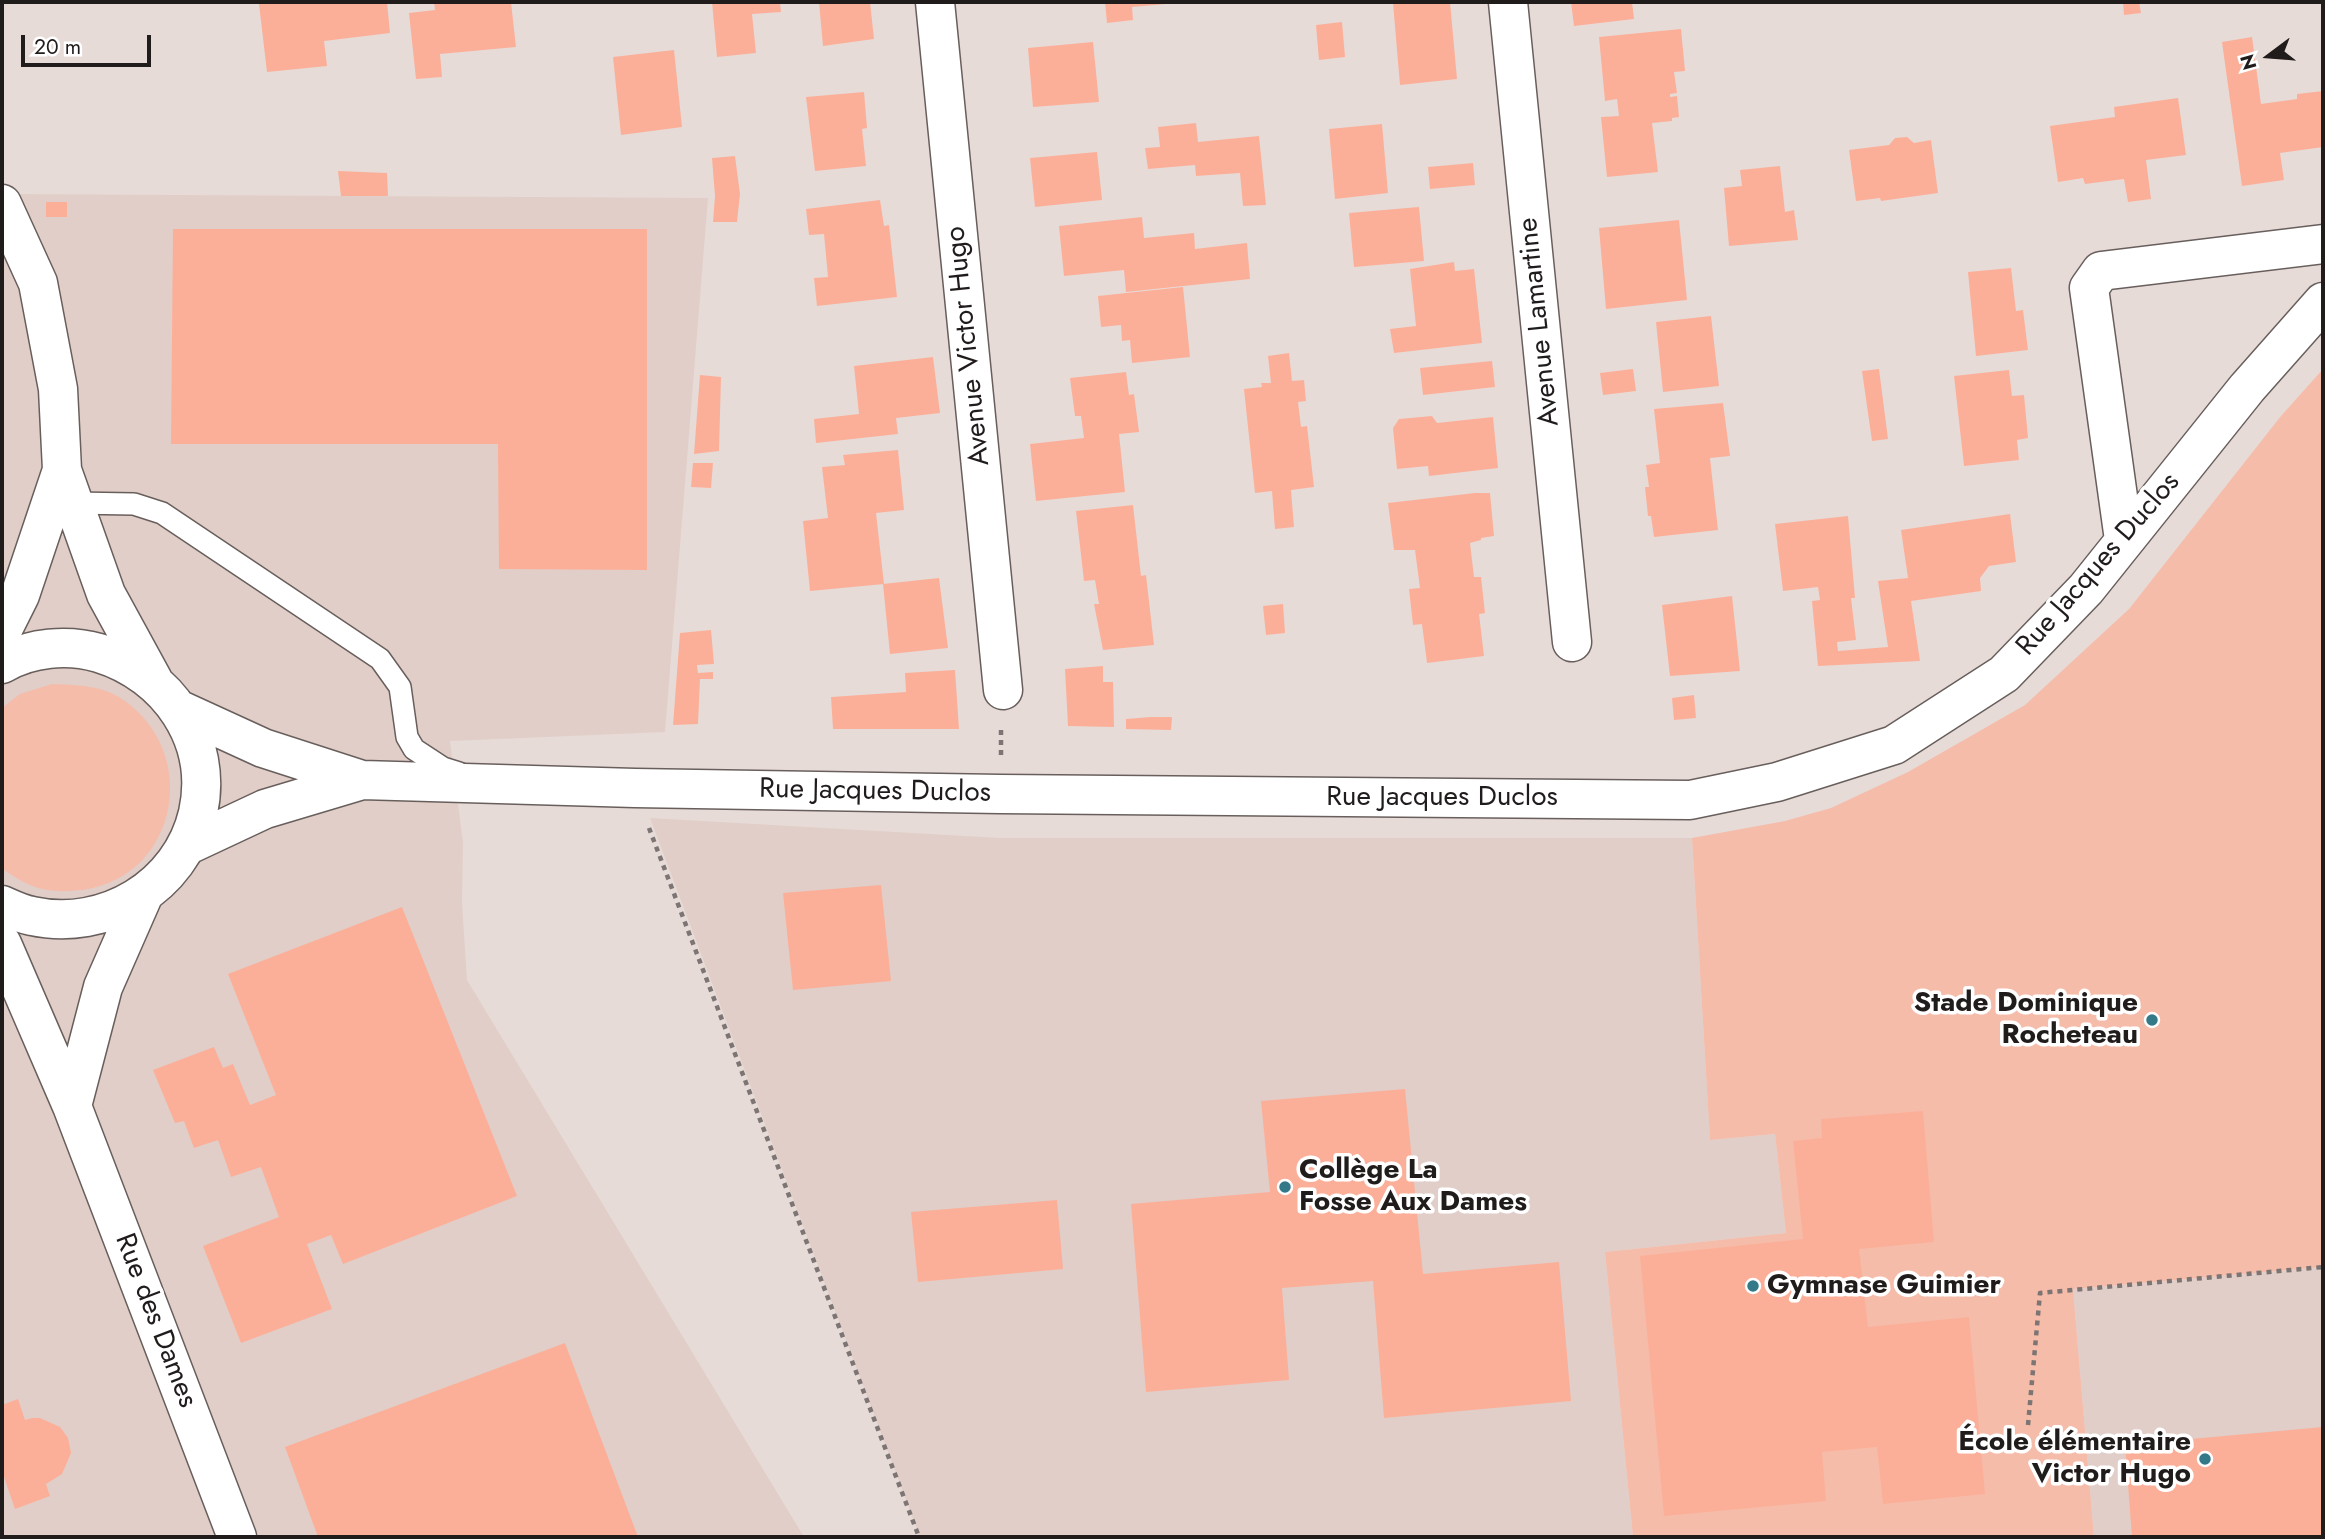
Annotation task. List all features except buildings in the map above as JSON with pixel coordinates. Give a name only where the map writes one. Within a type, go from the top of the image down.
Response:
[{"type":"street","name":"Avenue Victor Hugo","points":[[935,2],[1003,690]]},
{"type":"street","name":"Avenue Lamartine","points":[[1508,2],[1572,642]]},
{"type":"street","points":[[2,204],[38,283],[58,389],[67,486],[106,594],[154,681]]},
{"type":"street","points":[[2124,540],[2089,288],[2101,271],[2323,244]]},
{"type":"street","name":"Rue Jacques Duclos","points":[[180,710],[263,748],[362,780],[1000,794],[1690,800],[1777,782],[1894,745],[2004,674],[2086,589],[2247,388],[2323,302]]},
{"type":"street","points":[[2,631],[67,486]]},
{"type":"street","name":"Rue Jacques Duclos","points":[[2,664],[12,658],[48,648],[86,649],[122,660],[154,681],[180,710],[194,742],[200,777],[198,813],[186,846],[167,873],[143,896],[117,910],[89,918],[69,920],[30,916],[2,905]]},
{"type":"street","name":"Rue Jacques Duclos","points":[[186,846],[265,809],[362,780]]},
{"type":"street","points":[[72,1106],[103,987],[143,896]]},
{"type":"street","name":"Rue des Dames","points":[[2,944],[72,1106],[237,1537]]},
{"type":"lane","points":[[67,486],[162,513],[380,659],[400,687],[407,737],[414,749],[443,768],[495,784]]},
{"type":"path","points":[[1000,794],[1003,690]]},
{"type":"path","points":[[635,788],[919,1537]]},
{"type":"path","points":[[2028,1425],[2040,1293],[2323,1267]]},
{"type":"shaded area","points":[[2,194],[708,198],[665,732],[450,741],[463,843],[462,903],[467,980],[804,1537],[2,1537]]},
{"type":"shaded area","points":[[2323,369],[2323,1267],[2073,1289],[2094,1537],[1633,1537],[1605,1252],[1786,1233],[1775,1134],[1710,1140],[1692,838],[1785,821],[1831,808],[1908,772],[2025,705],[2129,609],[2281,416]]},
{"type":"shaded area","points":[[52,684],[95,688],[119,697],[145,720],[162,747],[170,777],[168,808],[159,837],[141,862],[115,880],[82,890],[42,889],[2,869],[2,708],[20,694]]},
{"type":"shaded area","name":"Collège La Fosse Aux Dames","points":[[650,818],[1000,838],[1692,838],[1710,1140],[1775,1134],[1786,1233],[1605,1252],[1633,1537],[920,1537]]},
{"type":"shaded area","name":"École élémentaire Victor Hugo","points":[[2323,1267],[2323,1537],[2094,1537],[2073,1289]]},
{"type":"place","name":"Stade Dominique Rocheteau","points":[[2152,1020]]},
{"type":"place","name":"Collège La Fosse Aux Dames","points":[[1285,1187]]},
{"type":"place","name":"Gymnase Guimier","points":[[1753,1286]]},
{"type":"place","name":"École élémentaire Victor Hugo","points":[[2205,1459]]}]
